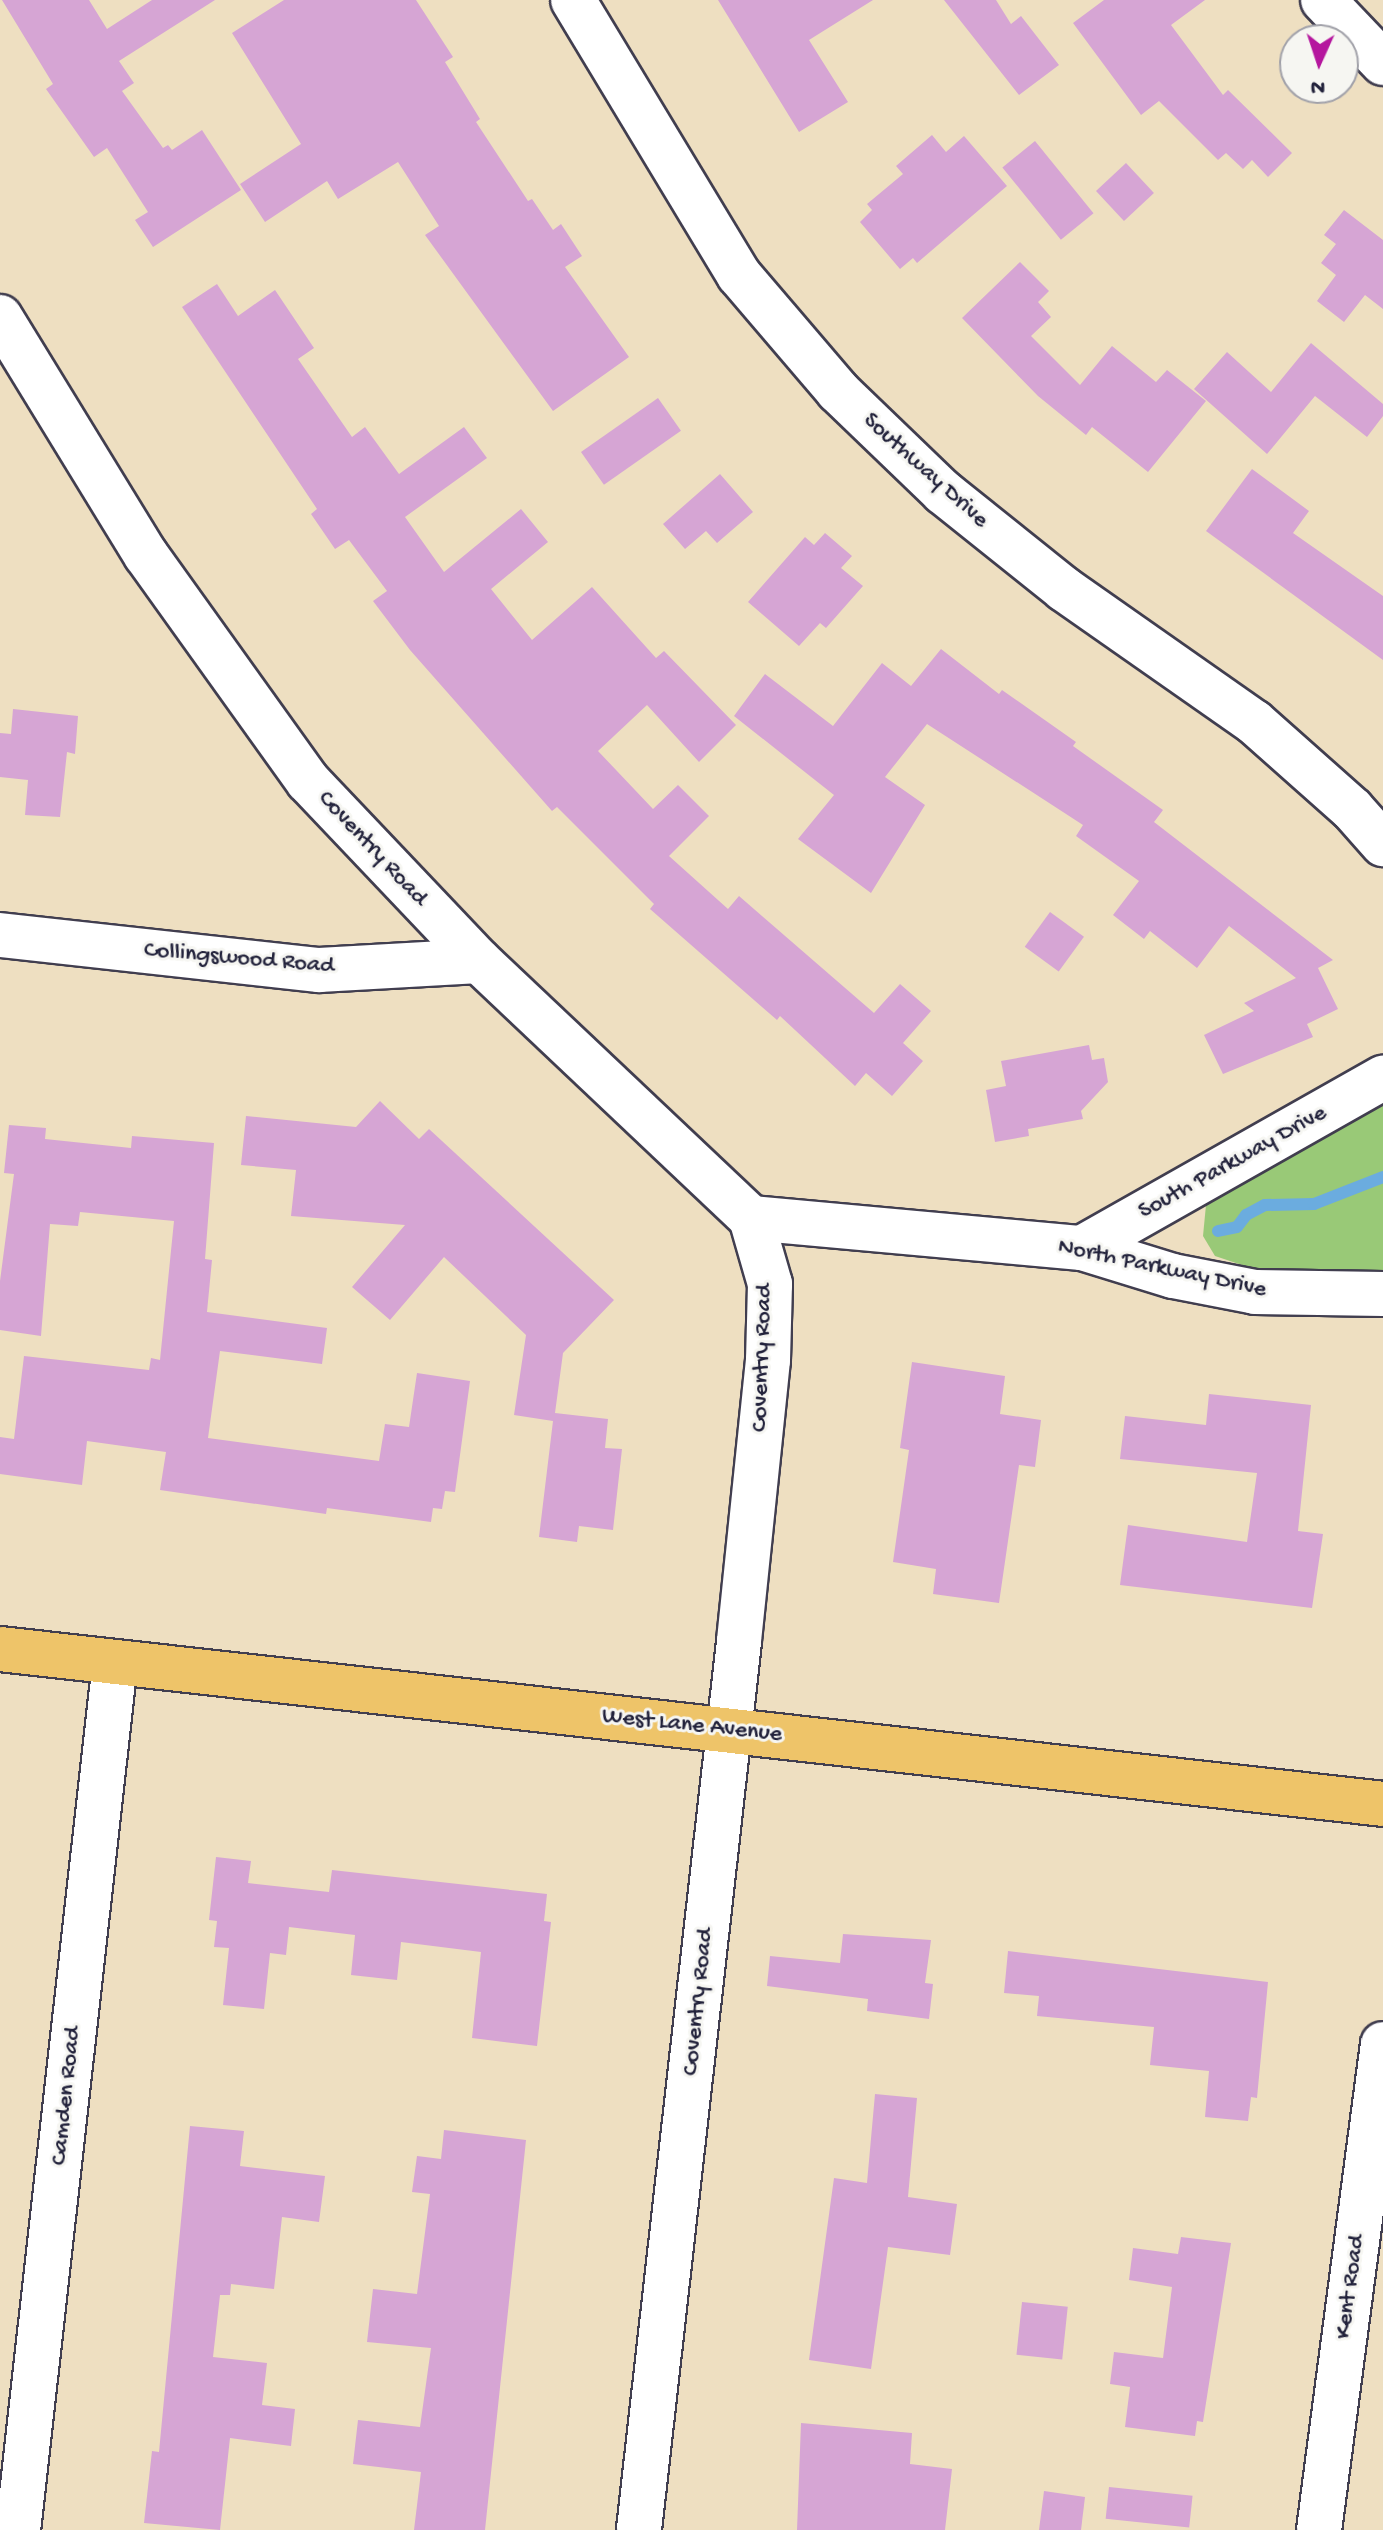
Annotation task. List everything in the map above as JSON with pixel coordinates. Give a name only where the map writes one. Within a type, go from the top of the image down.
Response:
[{"type":"main road","name":"West Lane Avenue","points":[[0,1649],[1383,1804]]},
{"type":"street","name":"Southway Drive","points":[[573,0],[739,275],[838,391],[943,492],[1028,560],[1254,722],[1352,809],[1383,844]]},
{"type":"street","points":[[1323,0],[1383,63]]},
{"type":"street","name":"Coventry Road","points":[[0,317],[146,555],[308,781],[479,961],[751,1218],[770,1284],[768,1360],[639,2530]]},
{"type":"street","name":"Collingswood Road","points":[[0,935],[319,970],[479,961]]},
{"type":"street","name":"South Parkway Drive","points":[[1082,1248],[1383,1078]]},
{"type":"street","name":"North Parkway Drive","points":[[751,1218],[1082,1248],[1173,1276],[1255,1292],[1383,1294]]},
{"type":"street","name":"Camden Road","points":[[18,2530],[115,1662]]},
{"type":"street","name":"Kent Road","points":[[1319,2530],[1383,2044]]},
{"type":"green space","points":[[1383,1100],[1383,1271],[1260,1271],[1215,1256],[1203,1236],[1206,1205],[1223,1187]]},
{"type":"building","points":[[2,0],[89,0],[107,29],[152,0],[215,0],[119,61],[134,83],[122,91],[163,148],[168,145],[172,150],[202,130],[241,190],[153,247],[135,220],[148,212],[107,148],[94,157],[46,89],[53,84]]},
{"type":"building","points":[[284,0],[416,0],[453,57],[445,62],[480,119],[476,122],[528,201],[532,199],[553,230],[561,224],[582,256],[565,267],[629,357],[553,411],[425,235],[439,226],[398,162],[338,199],[327,181],[265,222],[240,184],[301,144],[232,33]]},
{"type":"building","points":[[718,0],[873,0],[809,40],[848,102],[799,132]]},
{"type":"building","points":[[944,0],[996,0],[1011,24],[1021,16],[1059,65],[1019,95]]},
{"type":"building","points":[[1104,0],[1205,0],[1171,25],[1223,95],[1228,90],[1292,153],[1268,177],[1252,160],[1243,169],[1226,153],[1218,160],[1159,101],[1141,115],[1073,23]]},
{"type":"building","points":[[932,135],[946,152],[964,136],[1007,186],[917,263],[913,258],[900,269],[860,222],[872,210],[867,204],[903,174],[896,166]]},
{"type":"building","points":[[1035,141],[1094,213],[1061,240],[1002,167]]},
{"type":"building","points":[[1126,163],[1154,193],[1124,221],[1096,191]]},
{"type":"building","points":[[1344,210],[1383,240],[1383,309],[1365,295],[1344,322],[1317,301],[1336,275],[1321,263],[1336,244],[1324,235]]},
{"type":"building","points":[[1020,262],[1049,291],[1038,302],[1051,317],[1031,336],[1080,385],[1112,346],[1156,382],[1167,370],[1206,401],[1148,472],[1092,427],[1086,435],[1038,396],[962,318]]},
{"type":"building","points":[[217,284],[238,316],[275,290],[314,348],[298,359],[352,437],[365,427],[399,474],[464,427],[487,458],[405,517],[444,572],[521,509],[548,542],[491,589],[532,640],[592,587],[656,658],[664,651],[736,725],[699,762],[647,705],[598,751],[653,809],[678,785],[709,816],[669,856],[728,909],[739,896],[874,1013],[900,984],[931,1011],[903,1043],[923,1061],[892,1096],[866,1073],[855,1086],[780,1016],[777,1020],[650,909],[654,904],[557,807],[552,811],[410,650],[373,601],[387,591],[349,540],[335,549],[311,514],[317,509],[182,307]]},
{"type":"building","points":[[1311,343],[1383,404],[1383,416],[1367,437],[1315,396],[1267,454],[1194,389],[1227,352],[1271,392]]},
{"type":"building","points":[[658,398],[681,431],[604,485],[581,452]]},
{"type":"building","points":[[1252,469],[1309,511],[1293,533],[1383,596],[1383,660],[1206,531]]},
{"type":"building","points":[[720,474],[753,512],[717,543],[706,531],[685,549],[663,524]]},
{"type":"building","points":[[825,533],[852,556],[841,568],[863,586],[826,628],[820,623],[799,646],[748,602],[805,537],[814,545]]},
{"type":"building","points":[[941,649],[999,694],[1002,690],[1076,742],[1073,746],[1163,810],[1154,822],[1333,960],[1318,968],[1338,1009],[1307,1024],[1313,1037],[1223,1074],[1204,1035],[1254,1011],[1244,1003],[1296,978],[1229,926],[1197,968],[1150,931],[1144,939],[1113,915],[1139,881],[1076,836],[1083,825],[927,724],[885,777],[925,805],[871,893],[798,839],[834,795],[734,716],[765,674],[833,726],[882,663],[911,686]]},
{"type":"building","points":[[13,709],[78,716],[75,754],[67,752],[60,817],[25,815],[28,780],[0,777],[0,733],[11,734]]},
{"type":"building","points":[[1050,912],[1084,937],[1059,971],[1025,947]]},
{"type":"building","points":[[1089,1045],[1092,1060],[1104,1058],[1108,1082],[1081,1111],[1083,1119],[1028,1129],[1029,1136],[995,1142],[986,1090],[1006,1086],[1001,1061]]},
{"type":"building","points":[[380,1101],[419,1139],[429,1129],[614,1300],[563,1353],[555,1413],[608,1419],[605,1448],[622,1449],[613,1530],[579,1526],[577,1542],[539,1537],[553,1421],[514,1415],[526,1335],[444,1257],[390,1320],[352,1287],[405,1225],[291,1216],[296,1170],[241,1165],[246,1116],[356,1127]]},
{"type":"building","points":[[9,1125],[46,1128],[45,1139],[131,1148],[132,1136],[214,1143],[205,1259],[212,1260],[207,1312],[327,1328],[322,1364],[220,1351],[208,1438],[379,1461],[385,1424],[409,1427],[417,1373],[470,1381],[455,1492],[445,1491],[442,1509],[433,1508],[431,1522],[327,1508],[326,1514],[160,1490],[166,1452],[87,1441],[82,1485],[0,1474],[0,1437],[14,1439],[24,1356],[149,1370],[151,1358],[160,1360],[174,1221],[80,1212],[78,1226],[50,1224],[41,1336],[0,1330],[0,1281],[14,1174],[4,1173]]},
{"type":"building","points":[[912,1362],[1005,1376],[1000,1414],[1041,1420],[1035,1467],[1019,1465],[999,1603],[933,1594],[936,1569],[893,1562],[909,1450],[900,1448]]},
{"type":"building","points":[[1209,1394],[1311,1405],[1298,1531],[1323,1534],[1312,1608],[1120,1585],[1128,1525],[1247,1542],[1257,1473],[1120,1459],[1125,1416],[1206,1425]]},
{"type":"building","points":[[216,1857],[251,1861],[248,1883],[329,1892],[332,1870],[547,1894],[544,1921],[551,1922],[537,2046],[472,2038],[481,1952],[401,1942],[397,1980],[351,1975],[355,1935],[289,1927],[286,1955],[270,1953],[264,2009],[223,2005],[229,1948],[214,1947],[217,1921],[209,1920]]},
{"type":"building","points":[[843,1934],[931,1940],[925,1983],[933,1984],[929,2019],[867,2011],[868,1999],[767,1986],[770,1956],[840,1963]]},
{"type":"building","points":[[1008,1951],[1268,1982],[1257,2098],[1251,2097],[1248,2121],[1205,2117],[1209,2071],[1150,2065],[1154,2027],[1037,2016],[1039,1996],[1004,1993]]},
{"type":"building","points":[[875,2094],[917,2098],[908,2197],[957,2204],[950,2255],[888,2247],[871,2369],[809,2360],[834,2178],[867,2183]]},
{"type":"building","points":[[190,2126],[244,2131],[240,2166],[325,2176],[319,2222],[282,2217],[274,2289],[231,2284],[230,2295],[220,2295],[213,2357],[267,2363],[262,2405],[295,2409],[291,2446],[230,2438],[220,2530],[144,2523],[152,2451],[159,2452]]},
{"type":"building","points":[[444,2130],[526,2140],[485,2530],[414,2530],[421,2472],[353,2464],[358,2420],[420,2427],[431,2348],[367,2342],[373,2289],[417,2294],[430,2194],[412,2192],[417,2156],[441,2159]]},
{"type":"building","points":[[1181,2237],[1231,2243],[1203,2422],[1197,2421],[1195,2436],[1125,2427],[1130,2387],[1110,2384],[1114,2352],[1163,2358],[1172,2287],[1129,2280],[1133,2248],[1178,2254]]},
{"type":"building","points":[[1022,2302],[1068,2307],[1062,2360],[1016,2355]]},
{"type":"building","points":[[801,2423],[912,2433],[910,2464],[952,2469],[945,2530],[797,2530]]},
{"type":"building","points":[[1109,2487],[1193,2496],[1189,2528],[1106,2519]]},
{"type":"building","points":[[1044,2491],[1085,2497],[1081,2530],[1039,2530]]},
{"type":"waterway","points":[[1218,1231],[1237,1227],[1246,1215],[1265,1205],[1314,1204],[1383,1177]]}]
